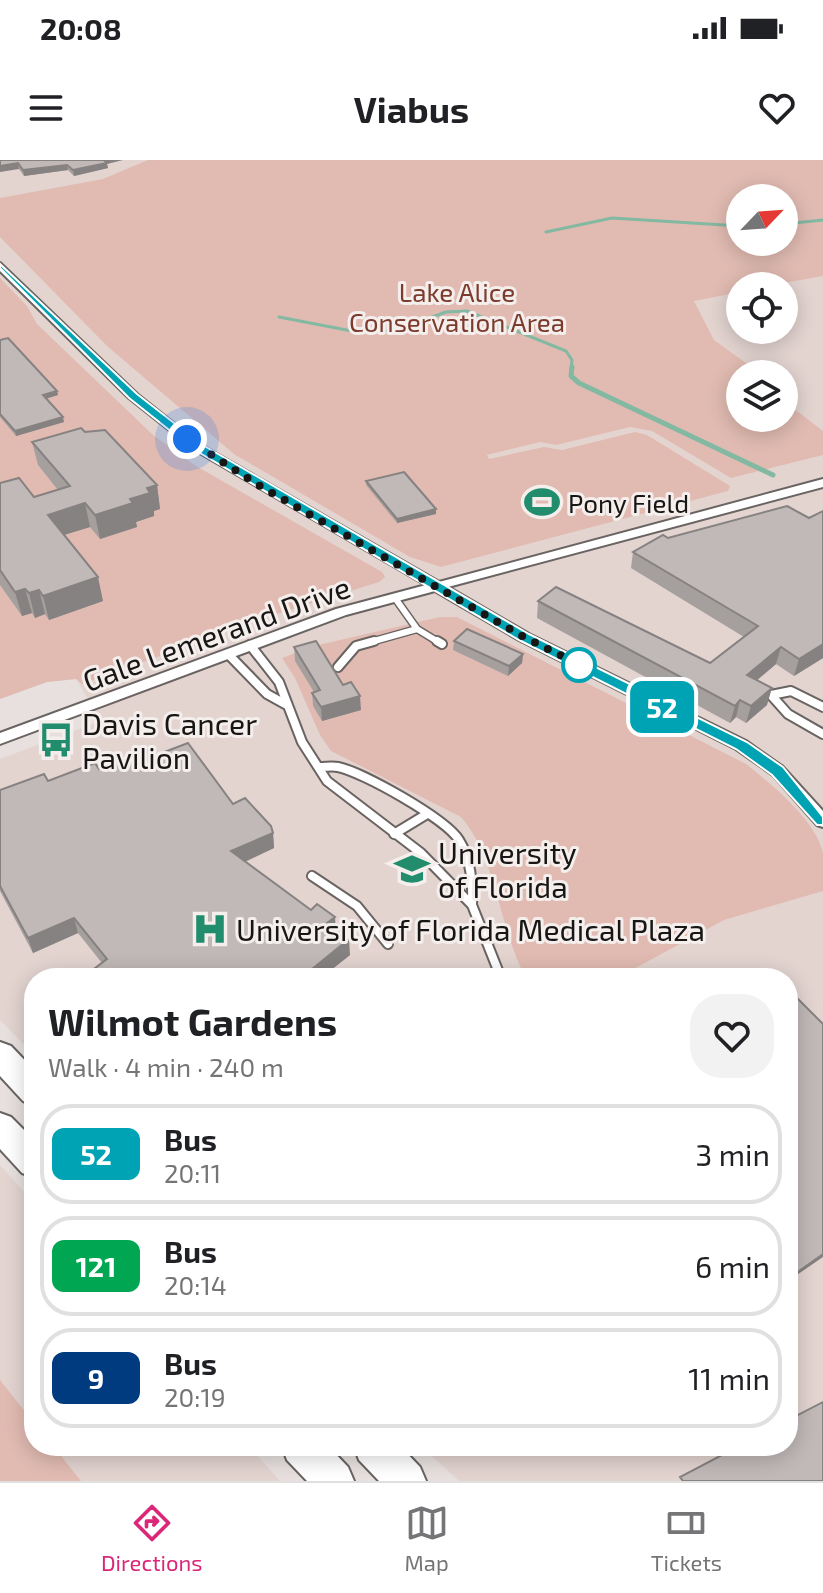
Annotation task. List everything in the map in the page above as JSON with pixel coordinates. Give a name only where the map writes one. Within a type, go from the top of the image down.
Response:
[{"type":"main road","points":[[0,1055],[24,1080]]},
{"type":"main road","points":[[0,1127],[24,1152]]},
{"type":"main road","points":[[310,1456],[334,1481]]},
{"type":"main road","points":[[382,1456],[406,1481]]},
{"type":"street","points":[[0,266],[133,396],[187,439],[260,486],[524,637],[741,745],[778,771],[823,821]]},
{"type":"street","name":"Gale Lemerand Drive","points":[[0,739],[341,612],[823,483]]},
{"type":"lane","points":[[395,598],[417,629],[442,644]]},
{"type":"lane","points":[[338,667],[356,646],[417,629]]},
{"type":"lane","points":[[250,645],[279,682],[302,742],[327,781],[421,853],[472,905],[497,968]]},
{"type":"lane","points":[[228,654],[267,694],[285,704]]},
{"type":"lane","points":[[823,707],[786,690],[775,691],[771,695],[788,714],[823,734]]},
{"type":"lane","points":[[320,767],[341,767],[427,814],[455,833],[463,847],[473,880],[472,905]]},
{"type":"lane","points":[[394,834],[427,814]]},
{"type":"lane","points":[[312,876],[357,906],[388,944]]},
{"type":"shaded area","name":"University of Florida","points":[[0,160],[823,160],[823,1481],[459,1481],[432,1456],[798,1456],[798,968],[24,968],[24,1045],[0,1020],[0,759],[101,721],[76,679],[47,682],[0,699]]},
{"type":"shaded area","points":[[0,1165],[24,1192],[24,1456],[258,1456],[280,1481],[0,1481]]},
{"type":"green space","name":"Lake Alice Conservation Area","points":[[148,160],[823,160],[823,276],[798,280],[798,272],[726,272],[726,295],[694,301],[714,340],[742,360],[726,360],[726,432],[798,432],[798,412],[823,431],[823,455],[731,478],[652,431],[630,427],[556,445],[540,442],[487,455],[489,459],[544,447],[562,450],[635,432],[647,435],[730,486],[728,491],[441,567],[410,557],[234,454],[107,346],[0,237],[0,198],[103,179]]},
{"type":"green space","points":[[0,278],[27,306],[37,324],[153,435],[196,466],[382,572],[385,577],[379,582],[274,615],[82,684],[76,679],[47,682],[0,699]]},
{"type":"green space","points":[[440,617],[457,617],[746,764],[791,804],[812,828],[823,853],[823,891],[724,920],[635,968],[522,968],[483,853],[461,817],[331,751],[320,735],[295,678],[282,658],[314,646]]},
{"type":"green space","points":[[0,1380],[24,1410],[24,1456],[61,1456],[81,1481],[0,1481]]},
{"type":"building","points":[[0,160],[104,160],[107,163],[73,170],[67,165],[23,170],[18,163],[0,166]]},
{"type":"building","points":[[8,338],[57,391],[43,395],[63,417],[15,431],[0,414],[0,340]]},
{"type":"building","points":[[81,428],[85,432],[105,430],[157,485],[147,488],[150,493],[130,499],[133,503],[95,515],[85,503],[48,515],[98,577],[43,596],[39,590],[15,592],[0,570],[0,483],[19,478],[34,497],[70,486],[32,442]]},
{"type":"building","points":[[404,472],[436,509],[397,519],[366,481]]},
{"type":"building","points":[[787,506],[809,518],[823,511],[823,644],[799,659],[781,647],[747,675],[772,688],[751,706],[740,700],[735,706],[538,601],[556,587],[710,663],[758,626],[633,552],[663,535],[668,538]]},
{"type":"building","points":[[467,629],[523,654],[509,666],[454,641]]},
{"type":"building","points":[[316,641],[343,685],[351,682],[360,696],[321,707],[312,693],[320,690],[294,647]]},
{"type":"building","points":[[188,743],[233,804],[245,798],[271,826],[273,833],[231,851],[311,910],[317,904],[335,917],[327,923],[349,939],[313,968],[95,968],[107,959],[74,918],[28,938],[0,886],[0,790],[44,774],[48,781],[95,763],[99,769],[150,749],[154,756]]},
{"type":"building","points":[[798,999],[823,1024],[823,1254],[798,1272]]},
{"type":"building","points":[[823,1402],[823,1481],[683,1481],[680,1477],[720,1456],[798,1456],[798,1415]]},
{"type":"waterway","points":[[546,232],[612,218],[726,225]]},
{"type":"waterway","points":[[798,223],[823,220]]},
{"type":"waterway","points":[[279,317],[357,332],[396,330],[446,312],[467,311],[566,351],[572,360],[571,369]]},
{"type":"waterway","points":[[572,367],[571,376],[579,383],[773,475]]},
{"type":"bus line","name":"52","points":[[0,266],[133,396],[197,447],[524,637],[741,745],[778,771],[823,821]]},
{"type":"place","name":"Pony Field","points":[[542,502]]},
{"type":"place","name":"Davis Cancer Pavilion","points":[[56,740]]},
{"type":"place","name":"University of Florida","points":[[412,869]]},
{"type":"place","name":"University of Florida Medical Plaza","points":[[210,929]]},
{"type":"route","points":[[187,439],[260,486],[524,637],[586,668],[579,665]]}]
